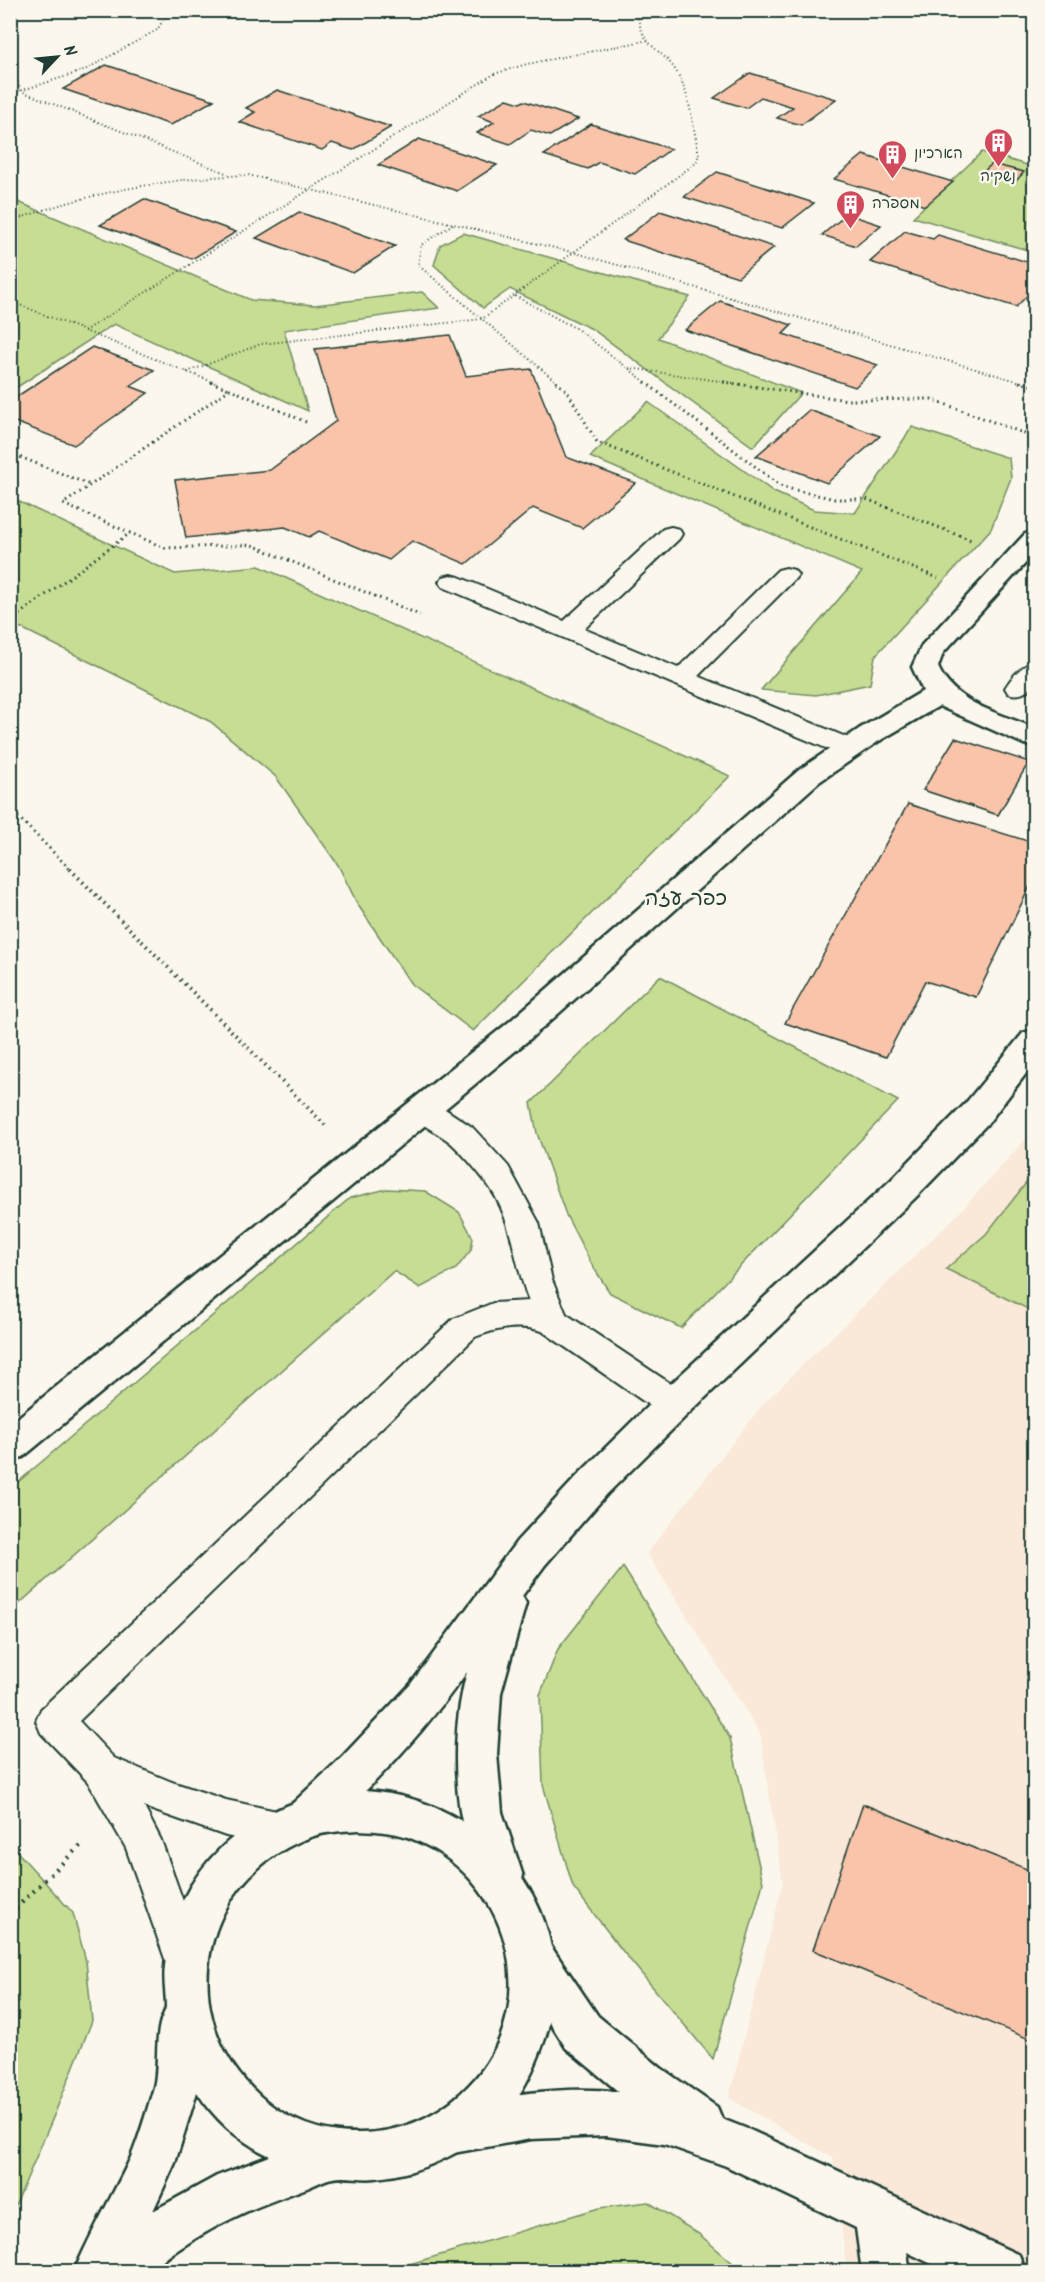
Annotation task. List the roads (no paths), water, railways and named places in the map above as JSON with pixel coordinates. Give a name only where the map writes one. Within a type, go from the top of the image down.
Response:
[{"type":"street","points":[[1026,549],[931,651],[925,667],[933,687],[952,703],[1035,738]]},
{"type":"street","points":[[10,1446],[520,1030],[809,776],[849,748],[940,693]]},
{"type":"street","points":[[98,2271],[152,2163],[177,2085],[186,1980],[198,1923],[218,1887],[246,1855],[293,1825],[357,1771],[424,1698],[531,1552],[594,1483],[674,1404],[903,1189],[977,1113],[1035,1041]]},
{"type":"street","points":[[444,2131],[485,2098],[514,2054],[531,2004],[531,1954],[522,1913],[502,1876],[481,1812],[477,1754],[480,1693],[514,1578]]},
{"type":"street","points":[[293,1825],[361,1808],[414,1814],[462,1838],[502,1876]]},
{"type":"street","points":[[531,1954],[582,2032],[645,2084],[734,2146]]},
{"type":"street","points":[[186,1980],[195,2052],[226,2101],[271,2137],[327,2157]]},
{"type":"street","points":[[107,2271],[160,2233],[234,2193],[327,2157],[387,2154],[444,2131],[531,2116],[606,2113],[664,2121],[734,2146],[1002,2271]]},
{"type":"street","points":[[877,2213],[886,2271]]},
{"type":"lane","points":[[567,631],[671,534]]},
{"type":"lane","points":[[682,678],[786,575]]},
{"type":"lane","points":[[451,582],[849,748]]},
{"type":"lane","points":[[1017,688],[1035,669]]},
{"type":"lane","points":[[423,1109],[461,1135],[497,1174],[524,1223],[536,1280],[553,1322]]},
{"type":"lane","points":[[186,1980],[142,1840],[102,1770],[54,1721],[464,1328],[493,1316],[528,1314],[553,1322],[674,1404]]},
{"type":"lane","points":[[102,1770],[157,1796],[226,1818],[293,1825]]},
{"type":"place","name":"נשקיה","points":[[998,168]]},
{"type":"place","name":"הארכיון","points":[[893,180]]},
{"type":"place","name":"מספרה","points":[[851,230]]},
{"type":"district","name":"כפר עזה","points":[[686,899]]}]
